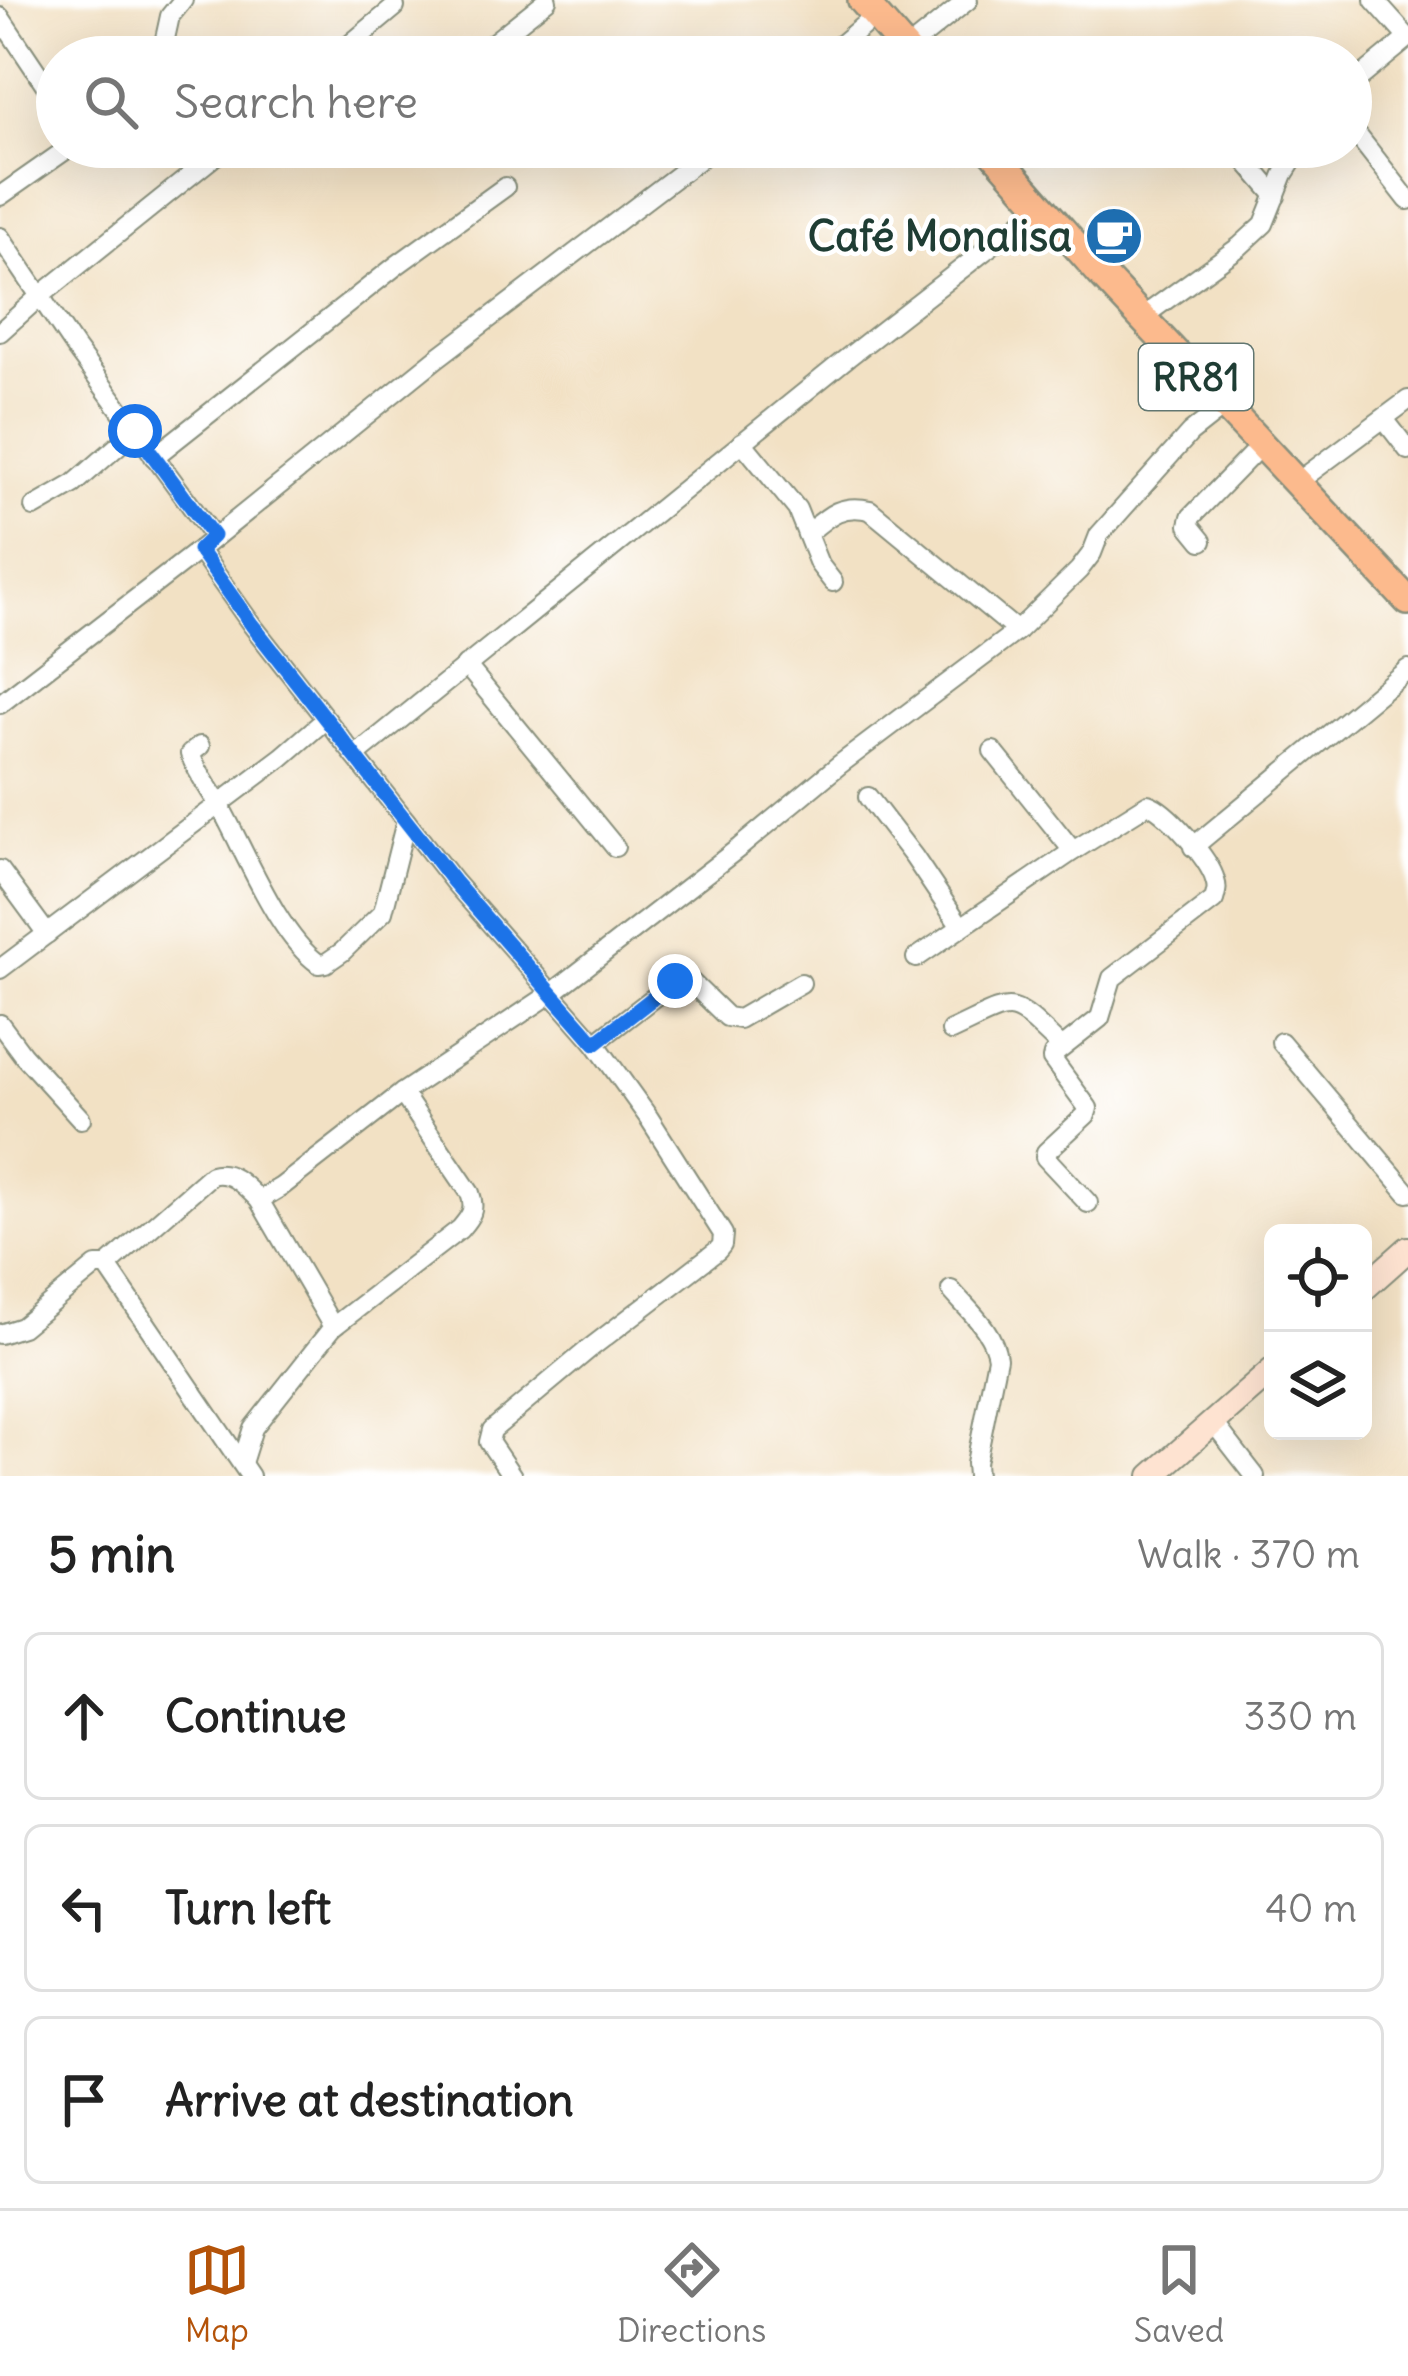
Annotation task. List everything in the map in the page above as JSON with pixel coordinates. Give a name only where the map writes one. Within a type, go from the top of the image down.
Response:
[{"type":"main road","points":[[869,8],[894,36]]},
{"type":"main road","name":"RR81","points":[[1007,168],[1223,407],[1407,597]]},
{"type":"main road","points":[[1372,1281],[1408,1249]]},
{"type":"main road","points":[[1151,1476],[1264,1378]]},
{"type":"street","points":[[166,36],[170,16],[182,0]]},
{"type":"street","points":[[502,36],[547,0]]},
{"type":"street","points":[[928,36],[968,0]]},
{"type":"street","points":[[1372,68],[1408,38],[1374,0]]},
{"type":"street","points":[[360,36],[395,7]]},
{"type":"street","points":[[844,36],[869,8]]},
{"type":"street","points":[[0,17],[36,71]]},
{"type":"street","points":[[1372,154],[1408,200]]},
{"type":"street","points":[[0,196],[40,168]]},
{"type":"street","points":[[0,332],[200,168]]},
{"type":"street","points":[[0,704],[437,358],[687,168]]},
{"type":"street","points":[[1252,168],[1276,196]]},
{"type":"street","points":[[1141,318],[1264,224],[1288,168]]},
{"type":"street","points":[[154,457],[397,265],[505,187]]},
{"type":"street","points":[[355,756],[1040,207]]},
{"type":"street","points":[[0,237],[154,457],[252,625],[454,882],[595,1043],[714,1216],[724,1240],[718,1250],[492,1430],[489,1442],[512,1476]]},
{"type":"street","points":[[1295,484],[1408,400]]},
{"type":"street","points":[[259,1200],[402,1093],[552,993],[839,765],[1017,631],[1079,570],[1100,536],[1190,433],[1223,407]]},
{"type":"street","points":[[1384,418],[1408,450]]},
{"type":"street","points":[[34,507],[74,484],[135,431]]},
{"type":"street","points":[[742,442],[790,499],[832,582]]},
{"type":"street","points":[[1202,541],[1189,525],[1191,517],[1260,446]]},
{"type":"street","points":[[807,534],[836,510],[870,509],[1017,631]]},
{"type":"street","points":[[466,665],[616,847]]},
{"type":"street","points":[[1193,847],[1408,669]]},
{"type":"street","points":[[0,969],[326,719]]},
{"type":"street","points":[[200,746],[190,754],[287,930],[320,964],[342,952],[383,912],[406,820]]},
{"type":"street","points":[[993,751],[1072,851]]},
{"type":"street","points":[[868,797],[961,927]]},
{"type":"street","points":[[916,958],[1148,803],[1162,811],[1213,873],[1214,901],[1112,978],[1100,1018],[1060,1046],[1052,1059],[1088,1108],[1045,1157],[1088,1203]]},
{"type":"street","points":[[0,870],[47,934]]},
{"type":"street","points":[[595,1043],[675,981],[691,982],[727,1017],[740,1019],[801,983]]},
{"type":"street","points":[[951,1031],[1000,1008],[1015,1007],[1060,1046]]},
{"type":"street","points":[[0,1024],[81,1119]]},
{"type":"street","points":[[1281,1042],[1408,1193]]},
{"type":"street","points":[[246,1470],[253,1428],[333,1327],[472,1215],[470,1193],[402,1093]]},
{"type":"street","points":[[0,1334],[22,1327],[95,1266],[107,1266],[216,1172],[233,1177],[259,1200],[333,1327]]},
{"type":"street","points":[[107,1266],[246,1470]]},
{"type":"street","points":[[951,1289],[989,1335],[998,1358],[977,1476]]},
{"type":"street","points":[[1213,1422],[1255,1476]]},
{"type":"place","name":"Café Monalisa","points":[[1114,236]]},
{"type":"route","points":[[135,431],[213,536],[199,550],[252,625],[454,882],[595,1043],[675,981]]}]
